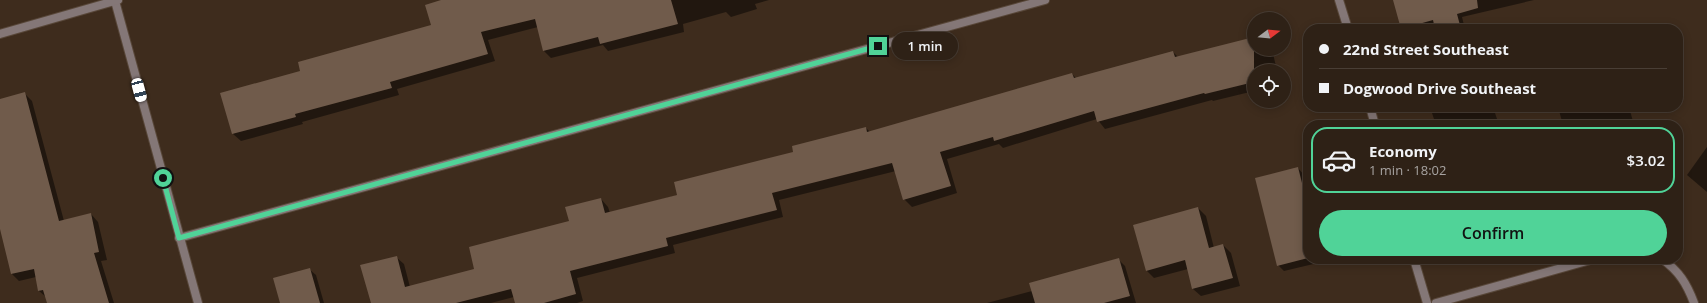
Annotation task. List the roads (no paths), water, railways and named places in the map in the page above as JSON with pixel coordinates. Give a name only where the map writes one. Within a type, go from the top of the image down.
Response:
[{"type":"street","points":[[0,34],[117,0],[179,238],[198,303]]},
{"type":"street","points":[[179,238],[1044,0]]},
{"type":"street","points":[[1339,0],[1346,24]]},
{"type":"street","points":[[1415,264],[1427,303]]},
{"type":"street","points":[[1436,303],[1576,264]]},
{"type":"street","points":[[1669,264],[1675,268],[1688,286],[1694,303]]}]
